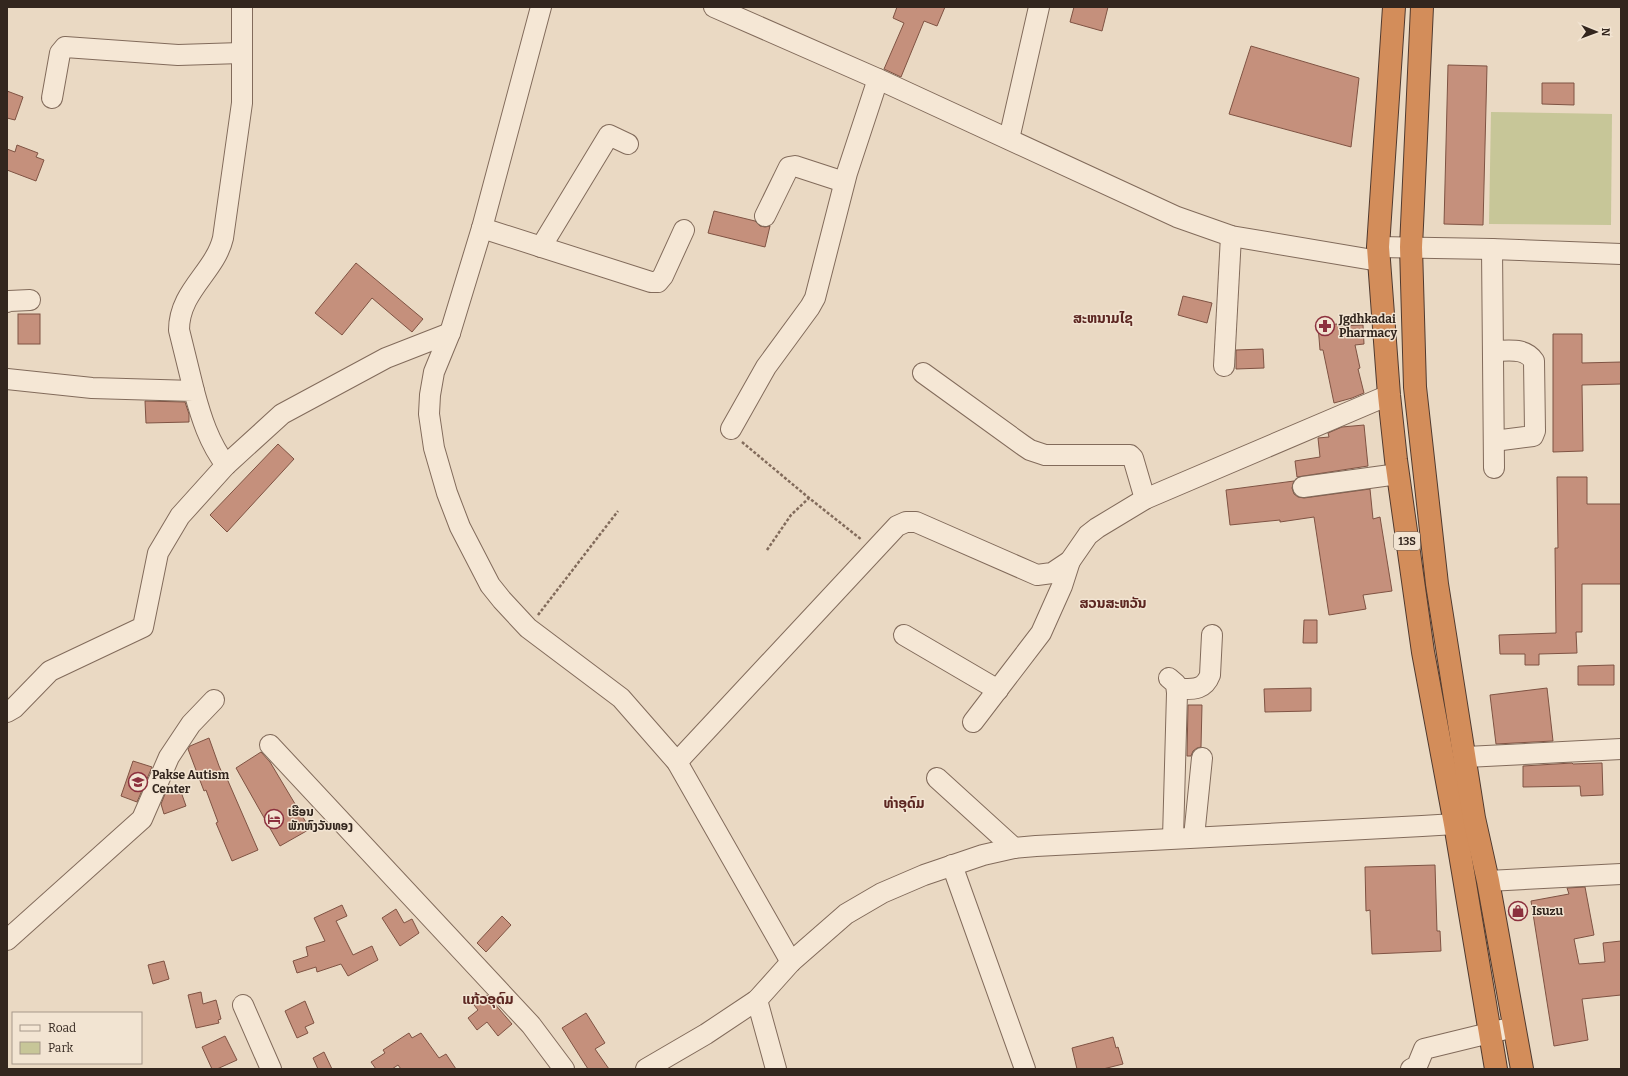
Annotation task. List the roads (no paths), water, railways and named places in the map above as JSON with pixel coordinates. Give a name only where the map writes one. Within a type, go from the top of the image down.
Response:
[{"type":"highway","name":"13S","points":[[1394,7],[1378,254],[1388,395],[1423,652],[1465,821],[1488,882],[1522,1069]]},
{"type":"highway","name":"13S","points":[[1422,7],[1411,247],[1415,387],[1437,584],[1466,757],[1465,821],[1489,1032],[1496,1069]]},
{"type":"street","points":[[226,465],[218,455],[203,424],[194,391],[179,321],[190,292],[221,247],[242,103],[242,7]]},
{"type":"street","points":[[540,7],[482,228],[450,333],[434,372],[430,395],[429,414],[434,448],[446,493],[460,527],[480,567],[502,600],[528,628],[621,698],[677,762],[791,962]]},
{"type":"street","points":[[714,7],[878,79],[1177,217],[1231,236],[1378,254],[1411,247],[1621,254]]},
{"type":"street","points":[[1009,139],[1039,7]]},
{"type":"street","points":[[52,98],[60,53],[65,47],[178,55],[241,53]]},
{"type":"street","points":[[731,429],[766,367],[815,298],[844,182],[878,79]]},
{"type":"street","points":[[541,247],[609,135],[628,144]]},
{"type":"street","points":[[765,216],[790,167],[795,166],[844,182]]},
{"type":"street","points":[[482,228],[651,282],[658,282],[663,276],[684,230]]},
{"type":"street","points":[[1224,366],[1231,236]]},
{"type":"street","points":[[1492,249],[1494,468]]},
{"type":"street","points":[[7,302],[9,300],[30,300]]},
{"type":"street","points":[[7,712],[14,708],[50,671],[143,627],[158,552],[180,516],[226,465],[282,414],[386,358],[450,333]]},
{"type":"street","points":[[1493,351],[1523,351],[1531,356],[1534,361],[1535,431],[1533,436],[1528,438],[1494,441]]},
{"type":"street","points":[[923,373],[1020,443],[1038,453],[1045,455],[1130,455],[1133,458],[1145,500]]},
{"type":"street","points":[[7,379],[92,388],[194,391]]},
{"type":"street","points":[[973,722],[1041,633],[1062,586],[1070,561],[1088,535],[1097,528],[1145,500],[1388,395]]},
{"type":"street","points":[[1303,486],[1398,474]]},
{"type":"street","points":[[677,762],[897,526],[906,522],[916,522],[1038,575],[1052,573],[1070,561]]},
{"type":"street","points":[[904,635],[998,690]]},
{"type":"street","points":[[1173,838],[1173,683],[1195,690],[1206,683],[1210,675],[1212,635]]},
{"type":"street","points":[[7,940],[142,819],[169,757],[191,724],[214,700]]},
{"type":"street","points":[[270,746],[530,1026],[564,1069]]},
{"type":"street","points":[[1466,757],[1621,749]]},
{"type":"street","points":[[1194,837],[1202,758]]},
{"type":"street","points":[[937,778],[1014,848]]},
{"type":"street","points":[[646,1069],[706,1034],[757,1000],[791,962],[846,914],[882,894],[924,875],[983,855],[1014,848],[1465,821]]},
{"type":"street","points":[[952,865],[1024,1069]]},
{"type":"street","points":[[1488,882],[1621,874]]},
{"type":"street","points":[[757,1000],[776,1069]]},
{"type":"street","points":[[243,1005],[264,1068]]},
{"type":"street","points":[[1415,1068],[1424,1049],[1514,1027]]},
{"type":"place","name":"Jgdhkadai Pharmacy","points":[[1325,326]]},
{"type":"place","name":"Pakse Autism Center","points":[[138,782]]},
{"type":"place","name":"ເຮືອນ ພັກຫົງວັນທອງ","points":[[274,819]]},
{"type":"place","name":"Isuzu","points":[[1518,911]]},
{"type":"district","name":"ສະຫນາມໄຊ","points":[[1103,318]]},
{"type":"district","name":"ສວນສະຫວັນ","points":[[1113,603]]},
{"type":"district","name":"ທ່າອຸດົມ","points":[[904,803]]},
{"type":"district","name":"ແກ້ວອຸດົມ","points":[[488,999]]}]
